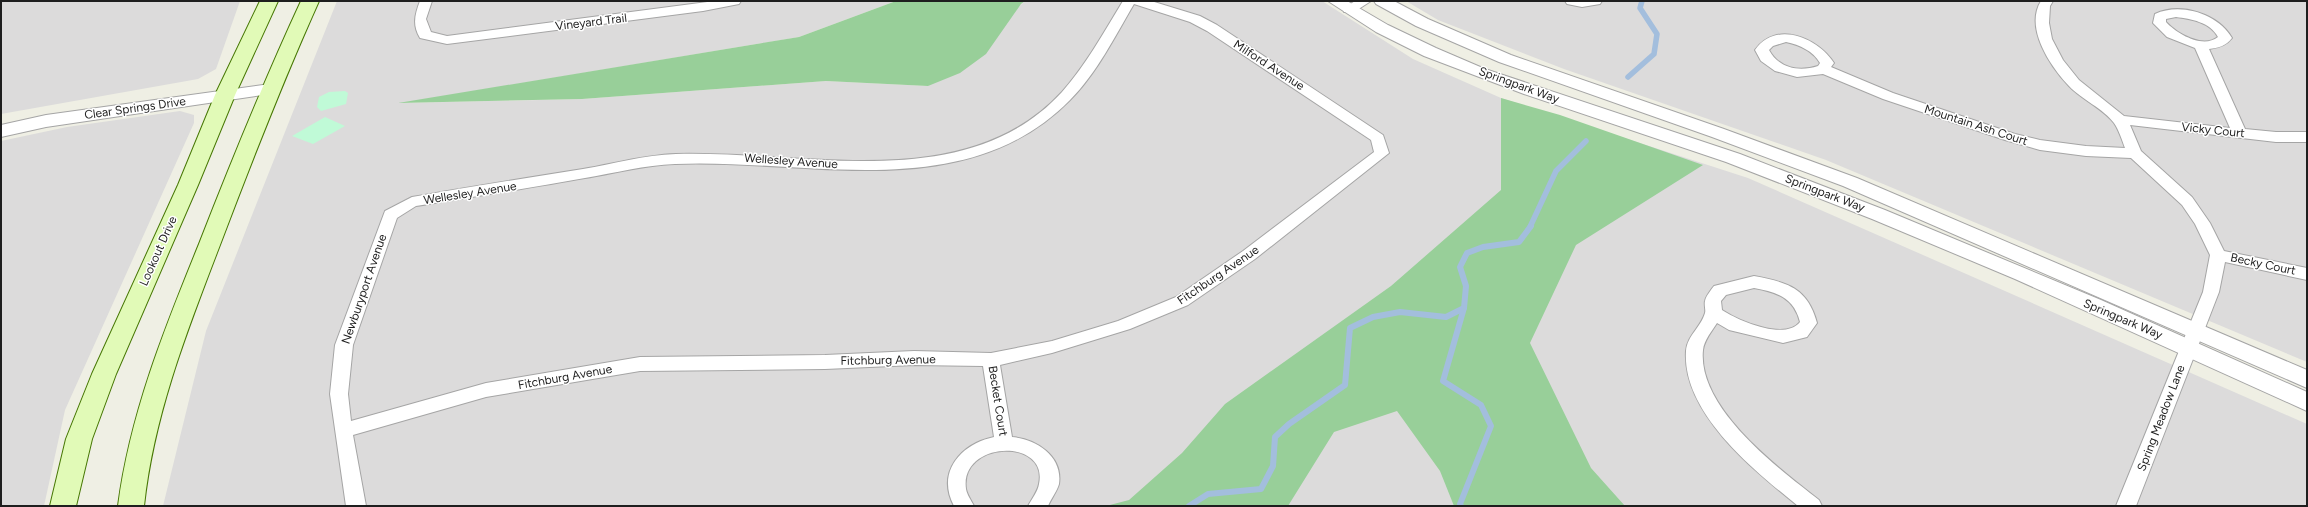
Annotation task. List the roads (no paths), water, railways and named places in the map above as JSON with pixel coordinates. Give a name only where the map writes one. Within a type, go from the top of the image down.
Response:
[{"type":"main road","name":"Lookout Drive","points":[[63,506],[79,439],[102,381],[225,95],[269,1]]},
{"type":"main road","points":[[131,506],[134,470],[156,382],[270,89],[310,1]]},
{"type":"street","name":"Vineyard Trail","points":[[426,1],[420,19],[425,35],[447,40],[703,7],[735,1]]},
{"type":"street","name":"Wellesley Avenue","points":[[390,215],[412,202],[672,159],[720,157],[874,166],[950,159],[974,152],[1013,137],[1043,117],[1064,98],[1083,75],[1129,1]]},
{"type":"street","name":"Milford Avenue","points":[[1138,1],[1195,19],[1212,28],[1378,138],[1382,153]]},
{"type":"street","name":"Springpark Way","points":[[1382,1],[1453,38],[1518,65],[1584,89],[1717,132],[1850,182],[1961,232],[2197,330],[2307,380]]},
{"type":"street","points":[[1571,1],[1582,3],[1596,1]]},
{"type":"street","points":[[2040,3],[2045,39],[2057,61],[2074,83],[2120,120],[2135,153],[2187,201],[2202,223],[2218,255]]},
{"type":"street","name":"Springpark Way","points":[[1350,4],[1379,27],[1446,58],[1581,107],[1663,132],[1802,183],[1910,226],[2188,347],[2307,402]]},
{"type":"street","points":[[2200,44],[2240,133]]},
{"type":"street","name":"Mountain Ash Court","points":[[1823,69],[1888,96],[2010,137],[2040,145],[2086,151],[2135,153]]},
{"type":"street","name":"Clear Springs Drive","points":[[1,131],[46,121],[270,89]]},
{"type":"street","name":"Vicky Court","points":[[2120,120],[2276,137],[2307,137]]},
{"type":"street","name":"Fitchburg Avenue","points":[[343,431],[486,390],[640,364],[825,362],[914,358],[991,360],[1052,347],[1124,325],[1182,301],[1249,255],[1382,153]]},
{"type":"street","name":"Newburyport Avenue","points":[[356,506],[343,431],[339,394],[344,345],[390,215]]},
{"type":"street","name":"Spring Meadow Lane","points":[[2126,506],[2147,457],[2188,347],[2197,330],[2211,292],[2218,255]]},
{"type":"street","name":"Becky Court","points":[[2218,255],[2307,274]]},
{"type":"street","points":[[1714,313],[1735,326],[1783,337],[1801,333],[1809,323],[1807,308],[1794,294],[1775,285],[1754,282],[1720,290],[1713,301],[1714,313],[1695,349],[1696,372],[1703,395],[1729,432],[1766,470],[1812,506]]},
{"type":"street","name":"Becket Court","points":[[991,360],[1004,442]]},
{"type":"street","name":"Becket Court","points":[[964,506],[958,498],[955,483],[960,468],[970,455],[986,446],[1004,442],[1022,444],[1037,451],[1047,463],[1051,478],[1048,493],[1038,506]]},
{"type":"waterway","points":[[1628,77],[1654,54],[1657,34],[1640,8],[1642,1]]},
{"type":"waterway","points":[[1530,227],[1556,171],[1586,141]]},
{"type":"waterway","points":[[1464,308],[1466,286],[1460,267],[1467,253],[1483,247],[1519,242],[1531,226]]},
{"type":"waterway","points":[[1189,506],[1208,494],[1261,489],[1273,466],[1275,437],[1289,424],[1345,385],[1350,328],[1373,317],[1400,312],[1446,317],[1464,308]]},
{"type":"waterway","points":[[1461,506],[1460,504],[1491,426],[1481,405],[1443,381],[1464,308]]}]
